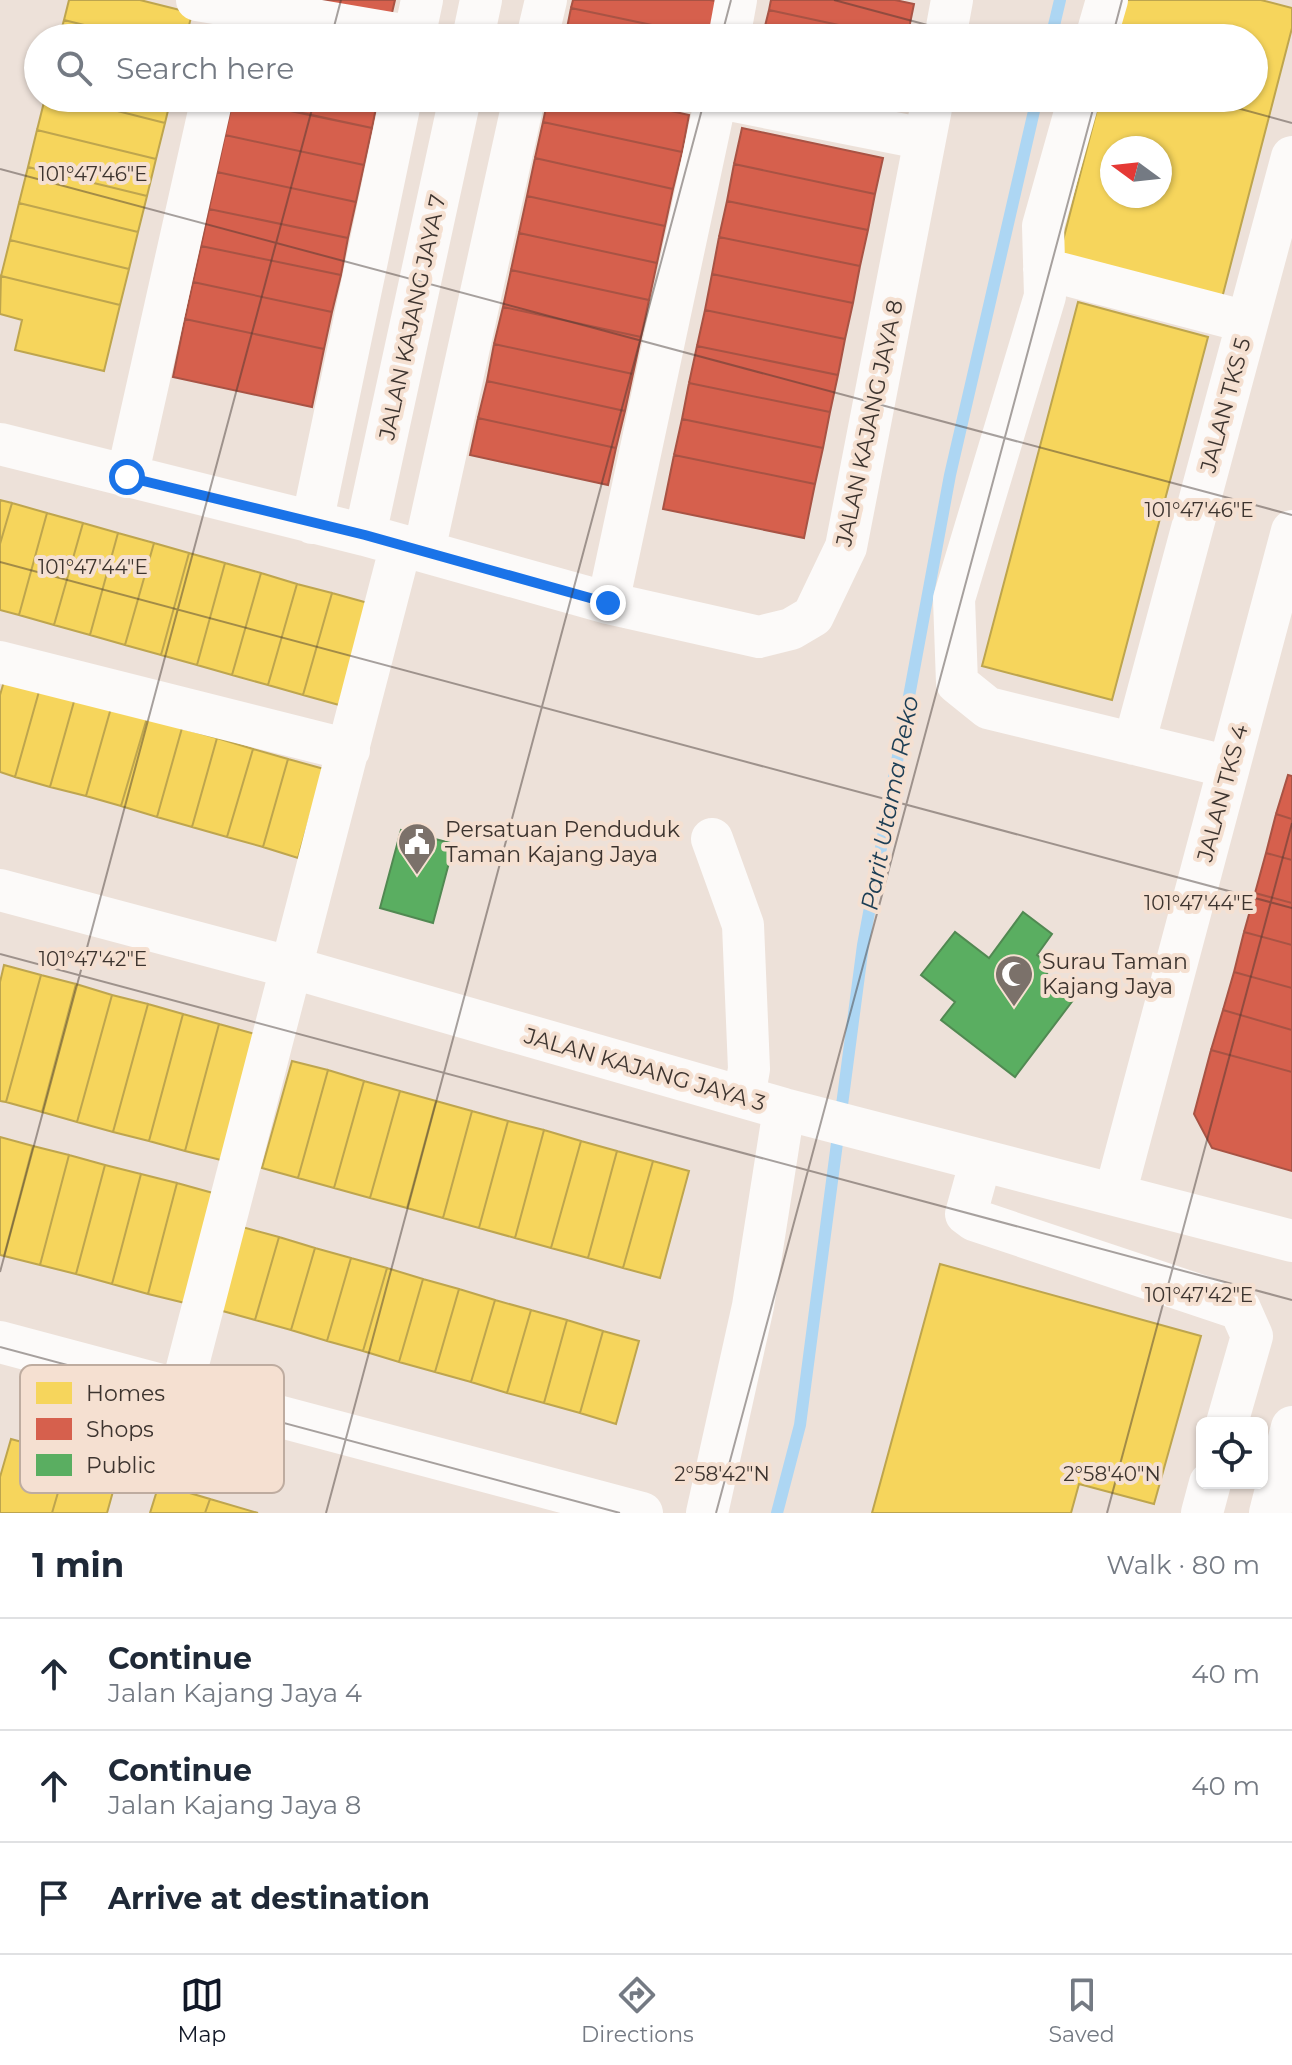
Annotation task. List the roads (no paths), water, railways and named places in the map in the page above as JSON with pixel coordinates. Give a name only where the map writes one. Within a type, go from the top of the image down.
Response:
[{"type":"street","points":[[417,24],[422,0]]},
{"type":"street","points":[[476,24],[481,0]]},
{"type":"street","points":[[540,24],[546,0]]},
{"type":"street","points":[[732,24],[736,0]]},
{"type":"street","points":[[948,24],[952,0]]},
{"type":"street","points":[[1100,24],[1107,0]]},
{"type":"street","points":[[222,11],[314,24]]},
{"type":"street","points":[[127,477],[209,112]]},
{"type":"street","points":[[312,523],[398,112]]},
{"type":"street","name":"JALAN KAJANG JAYA 7","points":[[397,544],[458,112]]},
{"type":"street","points":[[188,1365],[349,750],[397,544],[520,112]]},
{"type":"street","points":[[608,603],[715,112]]},
{"type":"street","points":[[789,112],[925,139]]},
{"type":"street","name":"JALAN KAJANG JAYA 8","points":[[0,444],[397,544],[608,603],[759,637],[791,629],[813,616],[846,547],[930,112]]},
{"type":"street","points":[[1075,112],[1043,226],[1045,296],[954,599],[957,683],[988,708],[1229,767]]},
{"type":"street","name":"JALAN TKS 5","points":[[1134,744],[1292,157]]},
{"type":"street","points":[[1044,269],[1247,322]]},
{"type":"street","name":"JALAN TKS 4","points":[[1115,1194],[1229,767],[1286,578],[1292,531]]},
{"type":"street","points":[[0,662],[349,750]]},
{"type":"street","points":[[712,839],[743,925],[749,1069],[744,1097]]},
{"type":"street","name":"JALAN KAJANG JAYA 3","points":[[0,890],[293,968],[790,1110],[1292,1241]]},
{"type":"street","points":[[707,1513],[753,1306],[790,1110]]},
{"type":"street","points":[[981,1160],[966,1214],[974,1220],[1240,1309],[1252,1336],[1229,1417]]},
{"type":"street","points":[[0,1342],[85,1365]]},
{"type":"street","points":[[284,1418],[642,1513]]},
{"type":"street","points":[[1270,1513],[1292,1427]]},
{"type":"street","points":[[1202,1513],[1208,1489]]},
{"type":"waterway","name":"Parit Utama Reko","points":[[1054,24],[1060,0]]},
{"type":"waterway","name":"Parit Utama Reko","points":[[777,1513],[800,1425],[863,945],[950,475],[1034,112]]},
{"type":"place","name":"Persatuan Penduduk Taman Kajang Jaya","points":[[417,876]]},
{"type":"place","name":"Surau Taman Kajang Jaya","points":[[1014,1008]]}]
